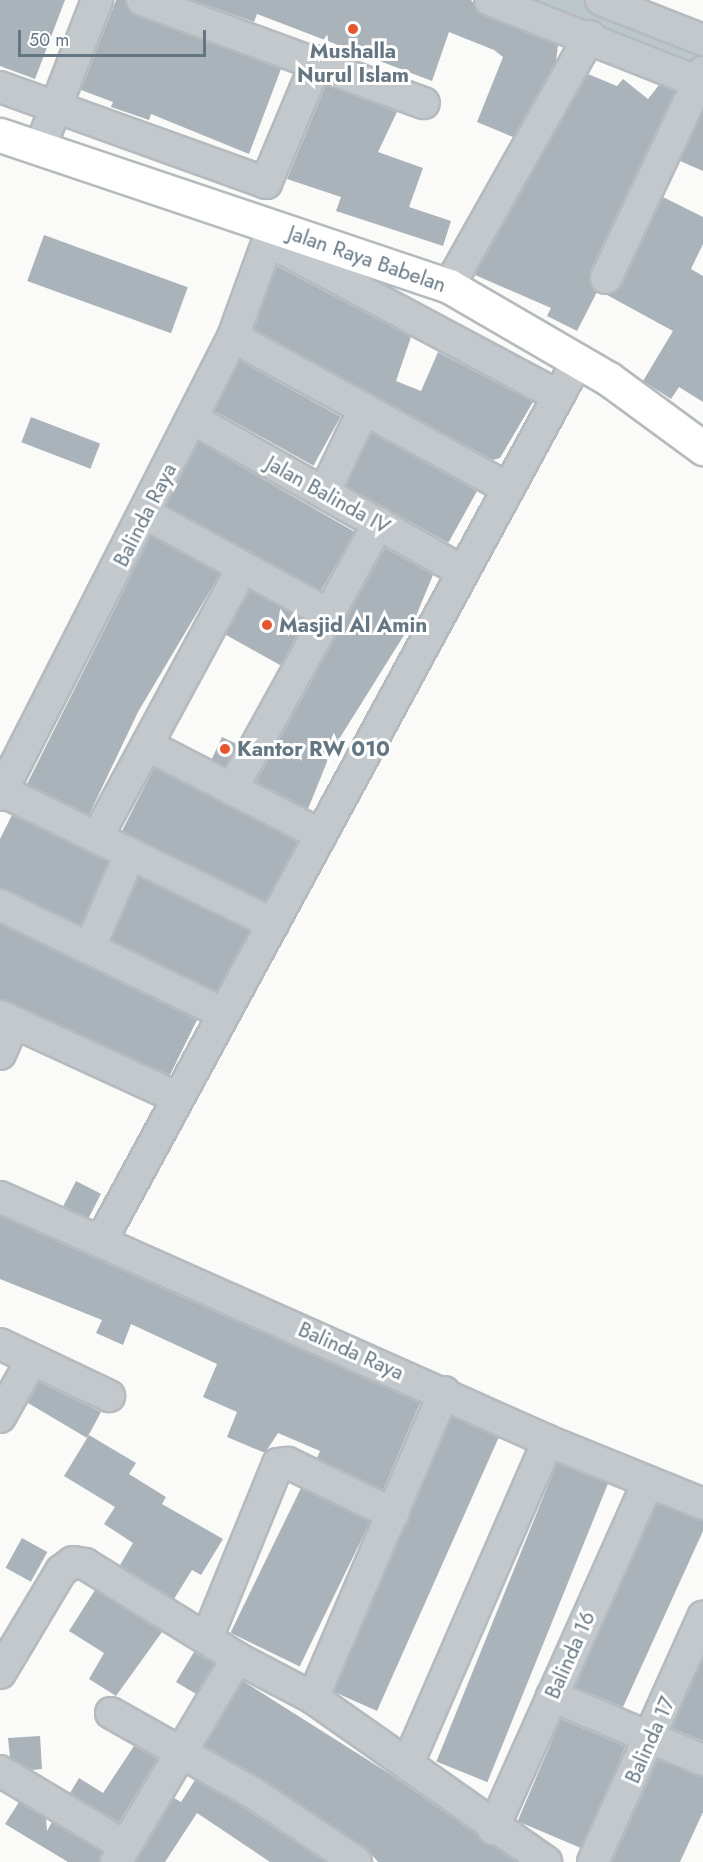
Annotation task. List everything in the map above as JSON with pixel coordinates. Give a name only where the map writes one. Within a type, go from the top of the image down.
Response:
[{"type":"main road","name":"Jalan Raya Babelan","points":[[0,135],[272,234],[449,286],[578,360],[703,448]]},
{"type":"street","points":[[40,148],[97,0]]},
{"type":"street","points":[[141,0],[317,61],[424,103]]},
{"type":"street","points":[[490,0],[702,78],[606,278]]},
{"type":"street","points":[[601,0],[703,40]]},
{"type":"street","points":[[449,286],[590,36]]},
{"type":"street","points":[[0,87],[266,183],[317,61]]},
{"type":"street","points":[[272,234],[558,396]]},
{"type":"street","name":"Balinda Raya","points":[[1,793],[146,514],[233,337],[272,234]]},
{"type":"street","points":[[233,337],[508,488]]},
{"type":"street","points":[[101,1241],[578,360]]},
{"type":"street","points":[[324,492],[364,409]]},
{"type":"street","name":"Jalan Balinda IV","points":[[193,419],[463,572]]},
{"type":"street","points":[[146,514],[329,614]]},
{"type":"street","points":[[232,789],[378,523]]},
{"type":"street","points":[[97,837],[243,567]]},
{"type":"street","points":[[147,745],[321,835]]},
{"type":"street","points":[[1,793],[97,837],[273,924]]},
{"type":"street","points":[[91,945],[130,854]]},
{"type":"street","points":[[0,905],[91,945],[224,1014]]},
{"type":"street","points":[[0,1054],[7,1019],[178,1098]]},
{"type":"street","name":"Balinda Raya","points":[[0,1197],[444,1392],[548,1441],[703,1504]]},
{"type":"street","points":[[0,1344],[110,1396]]},
{"type":"street","points":[[0,1417],[32,1360]]},
{"type":"street","points":[[313,1698],[444,1392]]},
{"type":"street","points":[[408,1763],[548,1441]]},
{"type":"street","points":[[207,1638],[278,1464],[288,1463],[393,1514]]},
{"type":"street","name":"Balinda 16","points":[[493,1829],[648,1482]]},
{"type":"street","points":[[0,1673],[61,1571],[73,1562],[85,1564],[237,1658],[313,1698],[408,1763],[493,1829],[546,1862]]},
{"type":"street","name":"Balinda 17","points":[[593,1862],[653,1739],[703,1617]]},
{"type":"street","points":[[0,1771],[120,1854],[182,1754],[237,1658]]},
{"type":"street","points":[[552,1696],[703,1760]]},
{"type":"street","points":[[111,1713],[253,1793],[356,1862]]},
{"type":"building","points":[[0,0],[65,0],[35,79],[0,66]]},
{"type":"building","points":[[116,0],[125,0],[136,16],[281,69],[249,154],[151,114],[149,120],[111,107],[113,102],[81,90]]},
{"type":"building","points":[[192,0],[471,0],[484,16],[558,45],[556,61],[513,137],[477,122],[503,57],[494,50],[449,32],[432,81],[257,14],[254,22]]},
{"type":"building","points":[[588,74],[617,86],[623,79],[648,99],[659,85],[675,91],[590,271],[597,292],[577,331],[547,316],[551,308],[475,275]]},
{"type":"building","points":[[326,85],[397,112],[378,152],[423,168],[409,207],[451,221],[443,246],[336,211],[341,197],[287,179]]},
{"type":"building","points":[[703,112],[703,171],[680,161]]},
{"type":"building","points":[[663,197],[703,217],[703,244],[691,269],[703,276],[703,402],[679,387],[671,399],[643,381],[673,331],[607,295],[622,285]]},
{"type":"building","points":[[44,235],[188,287],[171,333],[27,281]]},
{"type":"building","points":[[277,266],[411,337],[396,381],[421,391],[438,352],[533,402],[500,458],[493,460],[254,329]]},
{"type":"building","points":[[240,361],[341,417],[313,466],[213,410]]},
{"type":"building","points":[[31,417],[100,444],[90,469],[21,442]]},
{"type":"building","points":[[372,433],[477,491],[448,543],[343,485]]},
{"type":"building","points":[[199,442],[355,532],[319,594],[163,504]]},
{"type":"building","points":[[151,536],[220,574],[138,712],[89,815],[27,784]]},
{"type":"building","points":[[385,548],[433,575],[416,616],[331,752],[308,809],[256,782]]},
{"type":"building","name":"Masjid Al Amin","points":[[250,590],[305,621],[280,665],[225,635]]},
{"type":"building","name":"Kantor RW 010","points":[[222,737],[237,744],[227,767],[211,760]]},
{"type":"building","points":[[154,768],[297,841],[265,904],[122,831]]},
{"type":"building","points":[[12,815],[108,862],[81,925],[0,888],[0,839]]},
{"type":"building","points":[[139,877],[250,931],[219,993],[109,939]]},
{"type":"building","points":[[0,924],[197,1020],[170,1075],[0,999]]},
{"type":"building","points":[[76,1181],[101,1194],[88,1219],[63,1206]]},
{"type":"building","points":[[0,1216],[420,1403],[383,1490],[317,1458],[320,1451],[278,1433],[265,1453],[227,1437],[237,1412],[203,1397],[217,1364],[131,1324],[123,1345],[96,1333],[102,1320],[0,1279]]},
{"type":"building","points":[[39,1382],[101,1412],[87,1438],[28,1403]]},
{"type":"building","points":[[452,1417],[499,1438],[377,1711],[330,1690]]},
{"type":"building","points":[[89,1435],[136,1463],[129,1474],[166,1497],[162,1504],[223,1539],[201,1575],[192,1570],[174,1599],[120,1565],[133,1543],[104,1524],[115,1507],[64,1476]]},
{"type":"building","points":[[557,1463],[608,1484],[487,1782],[436,1762]]},
{"type":"building","points":[[301,1488],[370,1522],[300,1666],[230,1633]]},
{"type":"building","points":[[657,1504],[703,1521],[703,1531],[623,1707],[575,1687]]},
{"type":"building","points":[[22,1538],[47,1552],[31,1582],[6,1568]]},
{"type":"building","points":[[95,1590],[162,1632],[116,1696],[89,1679],[104,1653],[69,1631]]},
{"type":"building","points":[[194,1652],[214,1664],[196,1694],[176,1682]]},
{"type":"building","points":[[703,1659],[703,1741],[672,1728]]},
{"type":"building","points":[[243,1681],[390,1774],[516,1862],[378,1862],[366,1848],[263,1779],[205,1746]]},
{"type":"building","points":[[561,1719],[625,1746],[582,1849],[518,1821]]},
{"type":"building","points":[[40,1736],[42,1769],[32,1770],[10,1757],[8,1738]]},
{"type":"building","points":[[134,1746],[157,1759],[119,1822],[70,1793],[79,1778],[103,1793]]},
{"type":"building","points":[[658,1760],[703,1777],[703,1812],[680,1862],[612,1862]]},
{"type":"building","points":[[195,1780],[244,1808],[325,1862],[270,1862],[197,1813],[165,1862],[136,1862],[174,1798],[181,1802]]},
{"type":"building","points":[[19,1802],[46,1818],[47,1831],[52,1822],[102,1852],[99,1862],[68,1862],[5,1824]]},
{"type":"waterway","points":[[554,0],[703,57]]},
{"type":"place","name":"Mushalla Nurul Islam","points":[[353,29]]},
{"type":"place","name":"Masjid Al Amin","points":[[267,625]]},
{"type":"place","name":"Kantor RW 010","points":[[225,749]]}]
